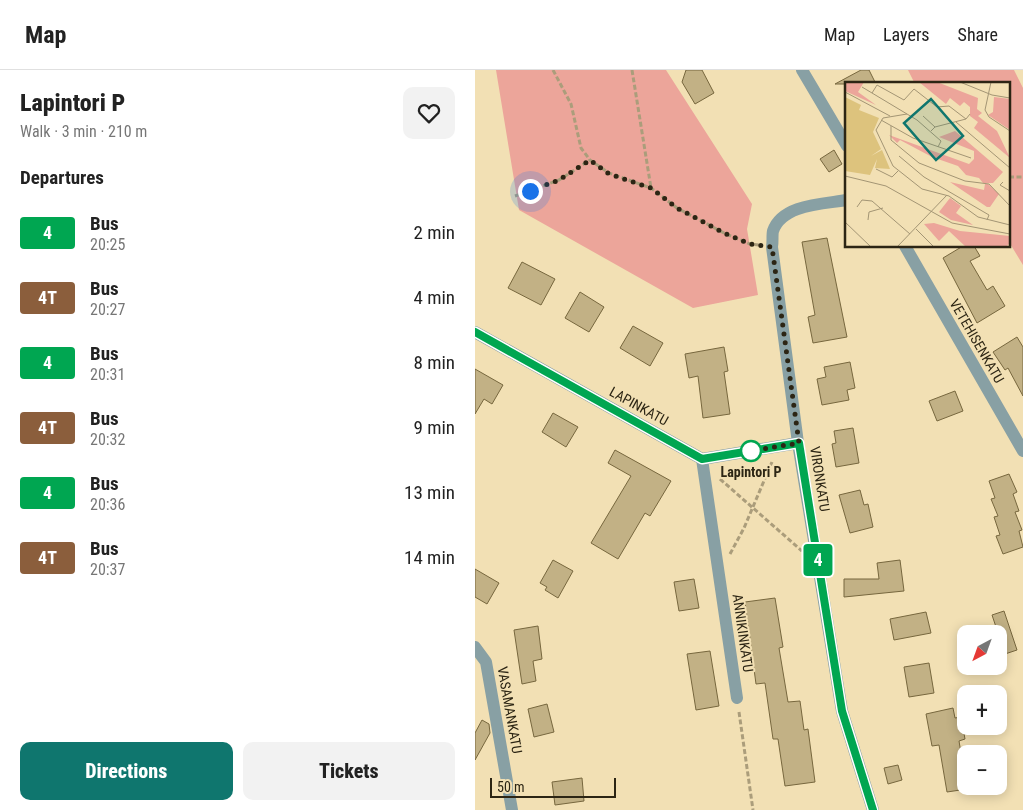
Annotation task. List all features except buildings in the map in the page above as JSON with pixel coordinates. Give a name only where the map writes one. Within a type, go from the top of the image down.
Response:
[{"type":"street","points":[[802,70],[845,143]]},
{"type":"street","name":"VIRONKATU","points":[[845,200],[792,210],[781,219],[773,231],[772,247],[799,443],[842,711],[873,810]]},
{"type":"street","name":"VETEHISENKATU","points":[[906,248],[1023,451]]},
{"type":"street","name":"LAPINKATU","points":[[475,332],[702,459]]},
{"type":"street","points":[[702,459],[799,443]]},
{"type":"street","name":"ANNIKINKATU","points":[[702,459],[737,698]]},
{"type":"street","name":"VASAMANKATU","points":[[475,647],[486,662],[512,810]]},
{"type":"path","points":[[553,70],[571,104],[581,148],[590,160],[609,174],[651,188],[677,208],[726,234],[750,244],[772,247]]},
{"type":"path","points":[[632,70],[651,188]]},
{"type":"path","points":[[515,196],[559,180],[590,160]]},
{"type":"path","points":[[719,574],[753,507],[773,459]]},
{"type":"path","points":[[717,477],[805,554]]},
{"type":"path","points":[[737,698],[753,810]]},
{"type":"shaded area","points":[[496,70],[666,70],[752,204],[747,229],[758,295],[693,308],[519,210]]},
{"type":"shaded area","points":[[908,70],[1014,70],[1023,88],[1023,265],[1011,245],[1011,82],[914,82]]},
{"type":"bus line","name":"4","points":[[475,332],[702,459],[799,443],[842,711],[873,810]]},
{"type":"place","name":"Lapintori P","points":[[751,451]]},
{"type":"route","points":[[530,191],[559,180],[590,160],[609,174],[651,188],[677,208],[726,234],[750,244],[772,247],[799,443],[751,451]]}]
